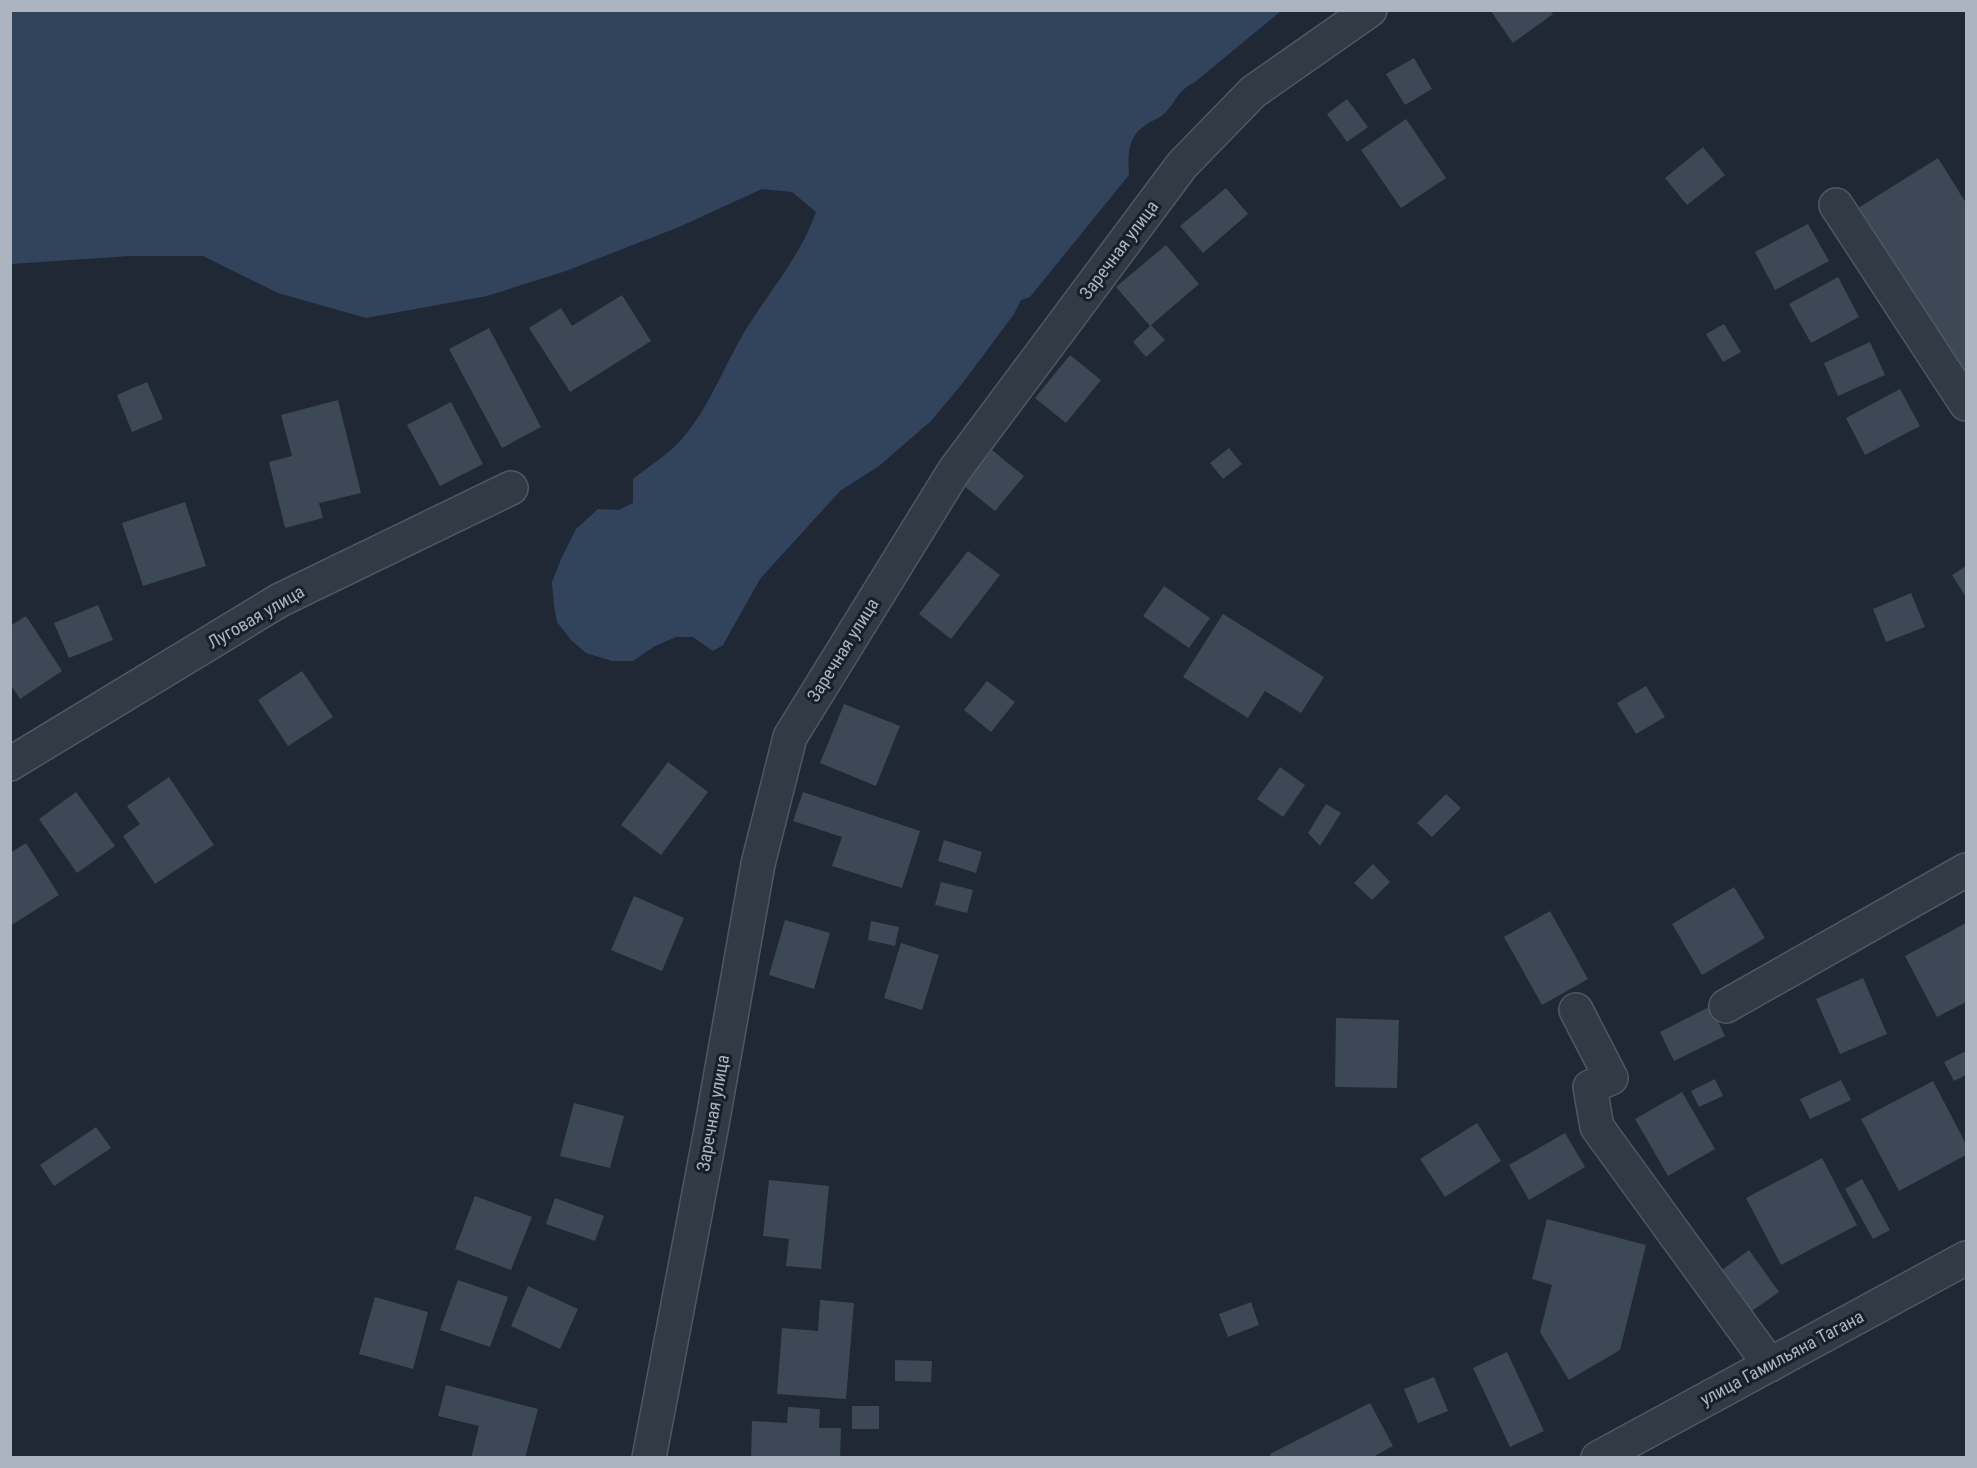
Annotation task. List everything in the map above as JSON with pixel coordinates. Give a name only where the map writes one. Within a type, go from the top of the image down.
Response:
[{"type":"street","name":"Заречная улица","points":[[649,1458],[758,864],[790,737],[954,471],[1182,165],[1253,92],[1370,10]]},
{"type":"street","points":[[1836,205],[1966,404]]},
{"type":"street","name":"Луговая улица","points":[[10,764],[280,600],[512,488]]},
{"type":"street","points":[[1726,1006],[1966,870]]},
{"type":"street","points":[[1576,1010],[1611,1078],[1590,1087],[1597,1127],[1770,1365]]},
{"type":"street","name":"улица Гамильяна Тагана","points":[[1598,1458],[1966,1258]]},
{"type":"water","points":[[11,10],[1281,11],[1184,89],[1164,114],[1148,123],[1135,135],[1130,147],[1129,175],[1030,297],[1021,300],[1014,314],[962,384],[931,421],[879,466],[840,491],[760,579],[723,645],[713,651],[693,637],[676,637],[655,646],[633,661],[612,661],[586,653],[571,640],[557,622],[552,582],[561,559],[576,529],[598,509],[619,510],[633,503],[633,479],[674,447],[695,422],[748,326],[794,257],[816,212],[792,192],[762,189],[679,227],[566,271],[487,296],[366,318],[278,293],[203,256],[130,256],[11,264]]},
{"type":"building","points":[[1490,10],[1550,10],[1553,14],[1513,43]]},
{"type":"building","points":[[1414,58],[1432,89],[1405,105],[1386,74]]},
{"type":"building","points":[[1347,99],[1368,127],[1347,142],[1327,114]]},
{"type":"building","points":[[1406,119],[1446,178],[1401,208],[1361,150]]},
{"type":"building","points":[[1703,147],[1725,175],[1687,205],[1665,178]]},
{"type":"building","points":[[1938,158],[1966,203],[1966,381],[1858,208]]},
{"type":"building","points":[[1226,188],[1248,214],[1203,253],[1180,226]]},
{"type":"building","points":[[1808,224],[1829,261],[1775,290],[1755,252]]},
{"type":"building","points":[[1166,245],[1199,284],[1150,326],[1116,287]]},
{"type":"building","points":[[1838,277],[1859,317],[1811,343],[1789,304]]},
{"type":"building","points":[[622,295],[651,341],[570,392],[529,328],[561,308],[572,326]]},
{"type":"building","points":[[1724,324],[1741,352],[1723,362],[1706,334]]},
{"type":"building","points":[[1151,325],[1165,340],[1146,357],[1133,342]]},
{"type":"building","points":[[489,328],[541,427],[502,448],[449,349]]},
{"type":"building","points":[[1870,342],[1885,375],[1838,396],[1824,363]]},
{"type":"building","points":[[1070,355],[1101,380],[1066,423],[1035,398]]},
{"type":"building","points":[[147,382],[163,419],[132,432],[117,395]]},
{"type":"building","points":[[1900,389],[1920,426],[1865,455],[1846,418]]},
{"type":"building","points":[[338,400],[361,493],[319,503],[323,518],[285,528],[269,462],[292,456],[281,415]]},
{"type":"building","points":[[451,402],[483,464],[440,486],[407,425]]},
{"type":"building","points":[[1229,448],[1242,464],[1223,479],[1210,463]]},
{"type":"building","points":[[992,450],[1024,476],[995,511],[964,486]]},
{"type":"building","points":[[185,502],[206,566],[143,586],[122,523]]},
{"type":"building","points":[[968,551],[1000,575],[951,639],[919,614]]},
{"type":"building","points":[[1966,566],[1966,597],[1952,575]]},
{"type":"building","points":[[1164,586],[1210,618],[1189,648],[1143,616]]},
{"type":"building","points":[[1911,593],[1925,627],[1886,642],[1873,609]]},
{"type":"building","points":[[98,605],[113,640],[69,658],[54,623]]},
{"type":"building","points":[[1223,614],[1324,677],[1301,713],[1265,691],[1248,718],[1183,677]]},
{"type":"building","points":[[26,616],[62,671],[20,699],[10,684],[10,626]]},
{"type":"building","points":[[302,671],[333,717],[288,746],[258,700]]},
{"type":"building","points":[[987,681],[1015,702],[991,732],[964,710]]},
{"type":"building","points":[[1646,686],[1665,717],[1636,734],[1617,703]]},
{"type":"building","points":[[844,704],[900,726],[876,786],[820,763]]},
{"type":"building","points":[[668,762],[708,792],[661,855],[621,825]]},
{"type":"building","points":[[1280,767],[1305,785],[1283,817],[1257,799]]},
{"type":"building","points":[[169,777],[214,845],[155,884],[123,836],[140,824],[127,806]]},
{"type":"building","points":[[76,792],[115,846],[77,873],[39,819]]},
{"type":"building","points":[[803,792],[920,831],[902,888],[832,866],[842,837],[793,821]]},
{"type":"building","points":[[1446,794],[1461,808],[1432,837],[1417,823]]},
{"type":"building","points":[[1326,804],[1341,813],[1320,846],[1308,833]]},
{"type":"building","points":[[944,840],[982,852],[976,873],[938,861]]},
{"type":"building","points":[[26,843],[59,895],[10,926],[10,853]]},
{"type":"building","points":[[1373,864],[1390,882],[1372,900],[1354,883]]},
{"type":"building","points":[[941,882],[973,890],[967,913],[935,905]]},
{"type":"building","points":[[1734,887],[1765,938],[1702,975],[1672,924]]},
{"type":"building","points":[[634,896],[684,918],[662,971],[611,950]]},
{"type":"building","points":[[1550,911],[1588,979],[1542,1005],[1504,937]]},
{"type":"building","points":[[785,920],[830,933],[814,989],[769,975]]},
{"type":"building","points":[[871,921],[899,927],[895,946],[868,940]]},
{"type":"building","points":[[1966,923],[1966,1002],[1937,1017],[1905,956]]},
{"type":"building","points":[[901,943],[939,955],[922,1010],[884,998]]},
{"type":"building","points":[[1863,978],[1887,1034],[1840,1054],[1816,999]]},
{"type":"building","points":[[1711,1006],[1725,1036],[1674,1061],[1660,1032]]},
{"type":"building","points":[[1336,1018],[1399,1020],[1397,1088],[1335,1087]]},
{"type":"building","points":[[1966,1051],[1966,1075],[1954,1081],[1944,1062]]},
{"type":"building","points":[[1715,1079],[1723,1096],[1699,1107],[1691,1091]]},
{"type":"building","points":[[1841,1080],[1851,1100],[1810,1119],[1800,1099]]},
{"type":"building","points":[[1933,1081],[1966,1144],[1966,1155],[1899,1191],[1861,1119]]},
{"type":"building","points":[[1682,1092],[1715,1149],[1668,1176],[1635,1119]]},
{"type":"building","points":[[574,1103],[624,1116],[610,1168],[560,1156]]},
{"type":"building","points":[[1477,1123],[1501,1161],[1445,1197],[1420,1159]]},
{"type":"building","points":[[96,1127],[111,1148],[54,1186],[40,1165]]},
{"type":"building","points":[[1565,1133],[1585,1167],[1529,1200],[1509,1165]]},
{"type":"building","points":[[1822,1158],[1857,1225],[1781,1265],[1746,1198]]},
{"type":"building","points":[[1862,1179],[1890,1230],[1873,1239],[1845,1189]]},
{"type":"building","points":[[769,1180],[829,1186],[821,1269],[786,1266],[789,1239],[763,1236]]},
{"type":"building","points":[[475,1196],[532,1217],[511,1270],[455,1249]]},
{"type":"building","points":[[555,1198],[604,1216],[595,1241],[546,1224]]},
{"type":"building","points":[[1547,1219],[1646,1245],[1620,1350],[1569,1380],[1540,1332],[1552,1285],[1532,1279]]},
{"type":"building","points":[[1749,1250],[1779,1292],[1752,1311],[1722,1270]]},
{"type":"building","points":[[458,1280],[508,1297],[490,1347],[440,1330]]},
{"type":"building","points":[[528,1286],[578,1309],[560,1349],[511,1326]]},
{"type":"building","points":[[375,1297],[428,1312],[413,1369],[359,1354]]},
{"type":"building","points":[[820,1300],[854,1303],[846,1399],[777,1394],[782,1328],[818,1331]]},
{"type":"building","points":[[1251,1302],[1259,1325],[1228,1337],[1219,1314]]},
{"type":"building","points":[[1507,1352],[1544,1431],[1510,1447],[1473,1368]]},
{"type":"building","points":[[895,1360],[932,1361],[931,1382],[895,1381]]},
{"type":"building","points":[[1434,1377],[1448,1411],[1418,1423],[1404,1389]]},
{"type":"building","points":[[446,1385],[538,1409],[525,1458],[471,1458],[479,1426],[438,1416]]},
{"type":"building","points":[[1370,1403],[1393,1446],[1371,1458],[1272,1458],[1270,1454]]},
{"type":"building","points":[[852,1406],[879,1406],[879,1429],[852,1429]]},
{"type":"building","points":[[788,1407],[820,1409],[819,1428],[841,1428],[840,1458],[751,1458],[752,1421],[787,1423]]}]
